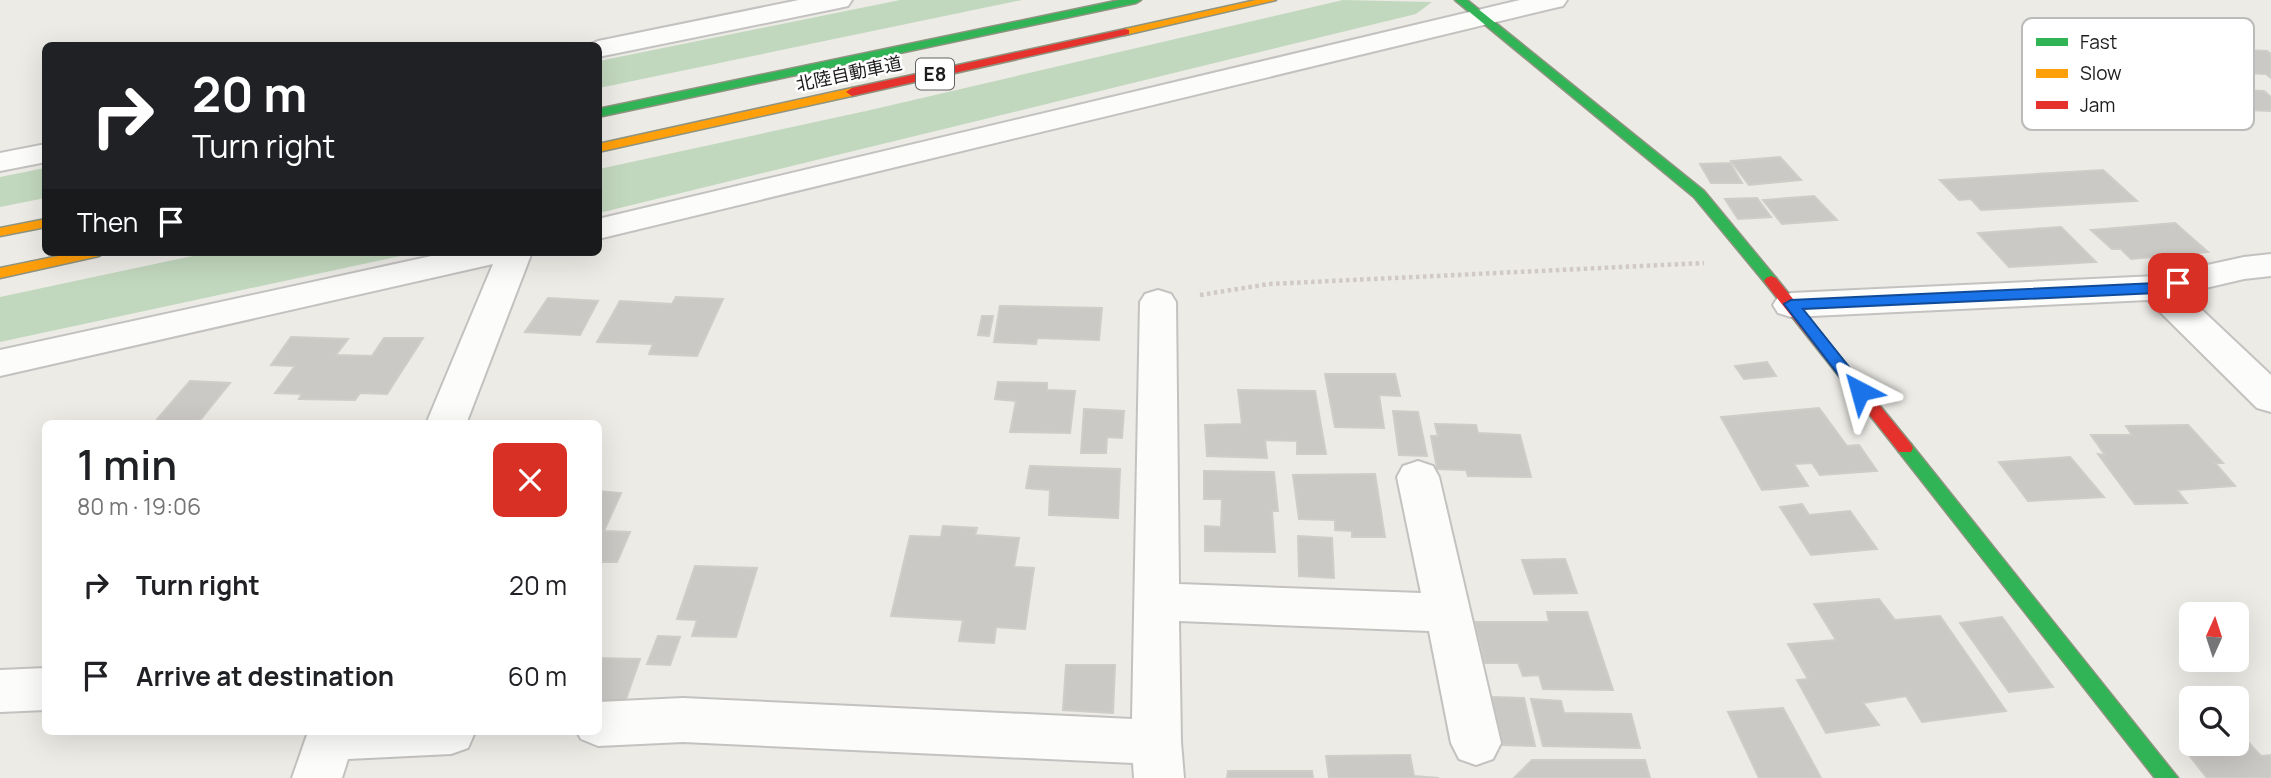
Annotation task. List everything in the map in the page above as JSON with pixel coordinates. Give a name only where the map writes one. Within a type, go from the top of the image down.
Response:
[{"type":"main road","name":"北陸自動車道","points":[[602,112],[1136,0]]},
{"type":"main road","name":"北陸自動車道","points":[[602,147],[1271,0]]},
{"type":"main road","points":[[1472,9],[1699,194],[1791,304],[2168,778]]},
{"type":"main road","points":[[0,232],[42,224]]},
{"type":"main road","points":[[0,273],[80,256]]},
{"type":"street","points":[[602,48],[839,0]]},
{"type":"street","points":[[602,228],[1472,9],[1554,0]]},
{"type":"street","points":[[0,162],[42,154]]},
{"type":"street","points":[[0,363],[482,256]]},
{"type":"street","points":[[448,420],[512,256]]},
{"type":"street","points":[[1791,304],[2157,288],[2244,268],[2271,265]]},
{"type":"street","points":[[2157,288],[2271,398]]},
{"type":"street","points":[[602,724],[683,720],[1158,760],[1158,302]]},
{"type":"street","points":[[1418,477],[1476,743]]},
{"type":"street","points":[[1157,602],[1448,613]]},
{"type":"street","points":[[0,691],[42,689]]},
{"type":"street","points":[[326,749],[429,735]]},
{"type":"path","points":[[1158,302],[1269,284],[1581,271],[1754,260]]},
{"type":"green space","points":[[900,0],[1022,0],[602,87],[602,60]]},
{"type":"green space","points":[[1343,0],[1432,2],[1416,14],[602,212],[602,168],[866,111]]},
{"type":"green space","points":[[42,169],[42,199],[0,207],[0,177]]},
{"type":"green space","points":[[192,256],[400,256],[0,342],[0,297]]},
{"type":"building","points":[[2254,50],[2267,51],[2271,54],[2271,78],[2266,74],[2254,73]]},
{"type":"building","points":[[2254,91],[2264,91],[2271,97],[2271,111],[2254,110]]},
{"type":"building","points":[[1780,157],[1801,180],[1749,185],[1731,161]]},
{"type":"building","points":[[1730,163],[1742,183],[1711,183],[1700,164]]},
{"type":"building","points":[[2103,170],[2137,201],[1981,210],[1971,199],[1959,200],[1940,180]]},
{"type":"building","points":[[1814,196],[1837,220],[1782,224],[1763,200]]},
{"type":"building","points":[[1757,198],[1771,217],[1738,219],[1725,199]]},
{"type":"building","points":[[2175,223],[2208,252],[2131,259],[2121,249],[2112,249],[2091,230]]},
{"type":"building","points":[[2061,227],[2096,262],[2009,267],[1978,233]]},
{"type":"building","points":[[676,297],[723,299],[697,356],[649,354],[653,344],[597,342],[620,301],[672,304]]},
{"type":"building","points":[[548,298],[598,301],[580,335],[525,332]]},
{"type":"building","points":[[1000,306],[1102,308],[1099,340],[1037,338],[1036,344],[994,342]]},
{"type":"building","points":[[982,316],[993,316],[989,336],[978,335]]},
{"type":"building","points":[[291,337],[348,339],[336,355],[372,356],[384,338],[423,338],[387,394],[360,393],[355,400],[299,399],[302,394],[275,393],[295,366],[271,365]]},
{"type":"building","points":[[1767,362],[1776,376],[1744,379],[1735,366]]},
{"type":"building","points":[[1325,374],[1395,374],[1400,396],[1379,395],[1384,428],[1335,427]]},
{"type":"building","points":[[190,381],[230,383],[200,420],[156,420]]},
{"type":"building","points":[[998,382],[1047,383],[1047,390],[1075,391],[1070,433],[1010,432],[1016,401],[995,399]]},
{"type":"building","points":[[1238,390],[1315,391],[1326,454],[1297,454],[1297,441],[1265,440],[1267,458],[1207,456],[1205,425],[1242,424]]},
{"type":"building","points":[[1819,408],[1847,446],[1859,445],[1877,471],[1820,475],[1812,463],[1794,464],[1808,486],[1762,490],[1721,417]]},
{"type":"building","points":[[1084,409],[1124,411],[1122,438],[1107,437],[1106,453],[1081,453]]},
{"type":"building","points":[[1393,411],[1418,412],[1427,456],[1399,455]]},
{"type":"building","points":[[1435,424],[1476,425],[1478,433],[1520,435],[1531,477],[1468,476],[1466,470],[1437,469],[1431,436],[1438,436]]},
{"type":"building","points":[[2188,425],[2223,463],[2215,463],[2235,486],[2177,490],[2187,503],[2135,504],[2098,454],[2105,455],[2091,435],[2132,435],[2126,426]]},
{"type":"building","points":[[2070,457],[2104,497],[2028,501],[1999,462]]},
{"type":"building","points":[[1030,466],[1120,469],[1118,518],[1049,515],[1050,490],[1026,488]]},
{"type":"building","points":[[1204,471],[1274,472],[1278,511],[1272,511],[1275,552],[1205,551],[1205,526],[1221,527],[1222,499],[1204,499]]},
{"type":"building","points":[[1375,474],[1385,537],[1352,537],[1352,531],[1335,530],[1335,520],[1299,519],[1293,475]]},
{"type":"building","points":[[602,491],[621,493],[604,531],[630,532],[617,562],[602,562]]},
{"type":"building","points":[[1802,504],[1809,515],[1850,511],[1877,549],[1811,555],[1780,507]]},
{"type":"building","points":[[943,526],[977,528],[975,535],[1019,538],[1014,567],[1034,568],[1025,629],[996,627],[994,643],[959,641],[963,620],[891,616],[910,536],[941,537]]},
{"type":"building","points":[[1298,536],[1332,538],[1334,578],[1299,576]]},
{"type":"building","points":[[1565,559],[1577,593],[1534,594],[1522,560]]},
{"type":"building","points":[[695,566],[757,568],[736,637],[692,636],[697,620],[677,619]]},
{"type":"building","points":[[1879,599],[1895,620],[1940,616],[2006,711],[1922,722],[1906,696],[1863,703],[1879,725],[1826,733],[1797,680],[1808,679],[1788,644],[1836,640],[1814,604]]},
{"type":"building","points":[[1547,612],[1587,612],[1613,690],[1543,689],[1539,675],[1523,676],[1518,663],[1485,663],[1475,622],[1549,622]]},
{"type":"building","points":[[2002,617],[2053,687],[2009,692],[1960,623]]},
{"type":"building","points":[[658,636],[680,637],[670,665],[647,664]]},
{"type":"building","points":[[602,658],[640,659],[625,702],[602,701]]},
{"type":"building","points":[[1066,665],[1115,665],[1113,713],[1063,710]]},
{"type":"building","points":[[1492,697],[1524,698],[1535,746],[1503,745]]},
{"type":"building","points":[[1531,699],[1561,701],[1564,713],[1631,714],[1640,748],[1543,746]]},
{"type":"building","points":[[1783,708],[1821,778],[1759,778],[1728,712]]},
{"type":"building","points":[[2249,743],[2261,756],[2271,755],[2271,778],[2207,778],[2190,756],[2249,756]]},
{"type":"building","points":[[1410,755],[1414,776],[1439,778],[1329,778],[1326,756]]},
{"type":"building","points":[[1532,760],[1645,760],[1650,778],[1514,778]]},
{"type":"building","points":[[1228,771],[1312,771],[1313,778],[1227,778]]},
{"type":"traffic: fast","points":[[602,112],[1136,0]]},
{"type":"traffic: fast","points":[[1460,0],[1699,194],[1771,281]]},
{"type":"traffic: fast","points":[[1905,448],[2168,778]]},
{"type":"traffic: slow","points":[[1125,32],[1271,0]]},
{"type":"traffic: slow","points":[[602,147],[852,92]]},
{"type":"traffic: slow","points":[[0,232],[42,224]]},
{"type":"traffic: slow","points":[[0,273],[80,256]]},
{"type":"traffic: jam","points":[[852,92],[1125,32]]},
{"type":"traffic: jam","points":[[1771,281],[1905,448]]},
{"type":"route","points":[[1860,391],[1791,304],[2157,288],[2178,283]]}]
